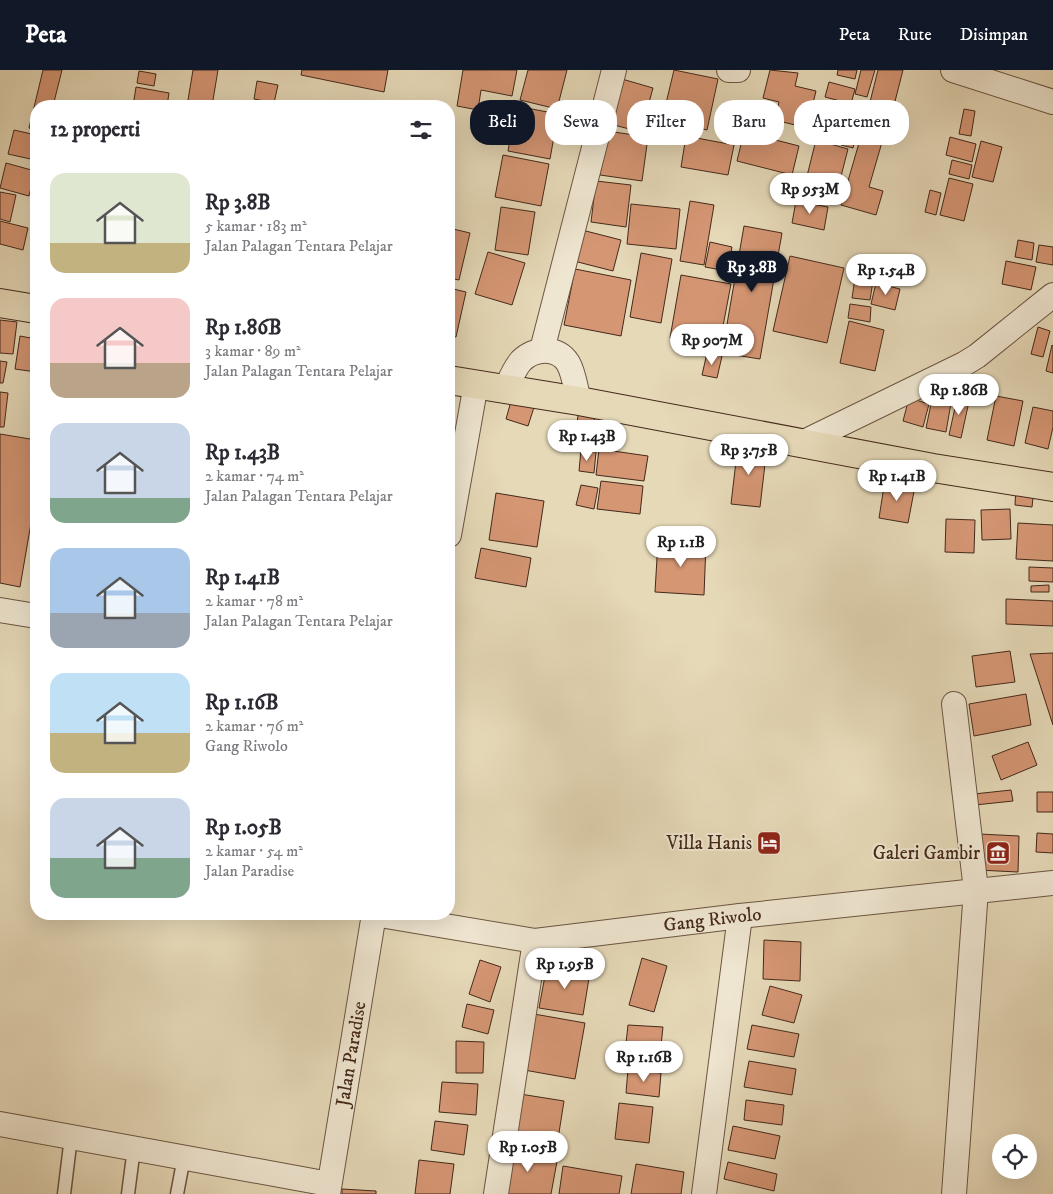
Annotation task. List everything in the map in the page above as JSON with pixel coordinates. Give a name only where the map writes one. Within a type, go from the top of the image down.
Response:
[{"type":"main road","points":[[0,303],[30,308]]},
{"type":"main road","points":[[455,381],[579,401],[933,468],[1053,487]]},
{"type":"street","points":[[542,350],[614,70]]},
{"type":"street","points":[[729,70],[738,70]]},
{"type":"street","points":[[953,70],[1053,102]]},
{"type":"street","points":[[802,443],[970,360],[1053,295]]},
{"type":"street","points":[[506,389],[513,372],[521,361],[542,350],[555,352],[568,363],[579,401]]},
{"type":"street","points":[[455,501],[476,384]]},
{"type":"street","points":[[0,610],[30,615]]},
{"type":"street","points":[[954,704],[976,890],[954,1194]]},
{"type":"street","name":"Gang Riwolo","points":[[410,920],[535,941],[740,916],[1053,883]]},
{"type":"street","points":[[704,1194],[740,916]]},
{"type":"street","name":"Jalan Paradise","points":[[329,1189],[373,920]]},
{"type":"street","points":[[496,1194],[535,941]]},
{"type":"street","points":[[0,1124],[184,1157],[329,1189]]},
{"type":"lane","points":[[64,1194],[71,1137]]},
{"type":"lane","points":[[128,1194],[134,1148]]},
{"type":"lane","points":[[177,1194],[184,1157]]},
{"type":"building","points":[[43,70],[62,70],[54,100],[36,100]]},
{"type":"building","points":[[193,70],[218,70],[213,100],[188,100]]},
{"type":"building","points":[[302,70],[388,70],[384,92],[301,75]]},
{"type":"building","points":[[463,70],[517,70],[512,96],[481,90],[480,100],[470,100],[470,108],[457,106]]},
{"type":"building","points":[[528,70],[567,70],[559,100],[545,100],[545,106],[535,104],[535,100],[520,100]]},
{"type":"building","points":[[674,70],[718,79],[707,130],[704,129],[704,100],[667,100]]},
{"type":"building","points":[[770,70],[798,73],[795,86],[816,91],[814,100],[794,100],[794,125],[784,122],[784,100],[763,98]]},
{"type":"building","points":[[838,70],[857,70],[855,79],[837,75]]},
{"type":"building","points":[[861,70],[875,70],[867,97],[855,94]]},
{"type":"building","points":[[878,70],[903,70],[895,100],[870,100]]},
{"type":"building","points":[[139,71],[156,74],[154,86],[137,83]]},
{"type":"building","points":[[622,79],[653,88],[650,100],[627,100],[627,128],[617,126],[616,100]]},
{"type":"building","points":[[257,81],[278,85],[275,100],[254,99]]},
{"type":"building","points":[[829,82],[855,89],[852,100],[836,100],[825,97]]},
{"type":"building","points":[[136,87],[169,93],[168,100],[134,100]]},
{"type":"building","points":[[964,109],[975,111],[971,136],[959,134]]},
{"type":"building","points":[[535,110],[545,112],[545,145],[552,145],[550,159],[508,151],[509,145],[535,145]]},
{"type":"building","points":[[14,130],[30,134],[30,159],[8,154]]},
{"type":"building","points":[[617,132],[627,134],[627,145],[647,145],[642,181],[600,175],[605,145],[617,145]]},
{"type":"building","points":[[950,137],[976,144],[972,162],[946,155]]},
{"type":"building","points":[[704,139],[714,141],[714,145],[734,145],[728,175],[681,167],[685,145],[704,145]]},
{"type":"building","points":[[981,141],[1002,147],[993,182],[972,177]]},
{"type":"building","points":[[784,142],[799,146],[792,175],[737,161],[741,145],[784,145]]},
{"type":"building","points":[[815,145],[834,145],[848,149],[839,184],[807,176]]},
{"type":"building","points":[[841,145],[854,145],[853,148]]},
{"type":"building","points":[[858,145],[881,145],[869,187],[883,191],[876,215],[841,205]]},
{"type":"building","points":[[503,155],[549,164],[541,206],[495,197]]},
{"type":"building","points":[[952,160],[972,165],[969,179],[949,174]]},
{"type":"building","points":[[6,163],[30,170],[29,196],[0,188]]},
{"type":"building","points":[[949,178],[973,184],[964,221],[940,215]]},
{"type":"building","points":[[596,181],[631,185],[626,227],[591,222]]},
{"type":"building","points":[[803,181],[833,189],[830,201],[800,193]]},
{"type":"building","points":[[930,190],[941,193],[936,215],[925,212]]},
{"type":"building","points":[[0,192],[16,195],[10,222],[0,219]]},
{"type":"building","points":[[690,201],[714,205],[704,265],[680,261]]},
{"type":"building","points":[[796,201],[828,207],[824,230],[792,223]]},
{"type":"building","points":[[631,204],[680,209],[676,249],[627,244]]},
{"type":"building","points":[[501,207],[535,212],[528,255],[495,250]]},
{"type":"building","points":[[0,221],[28,228],[23,250],[0,244]]},
{"type":"building","points":[[744,226],[782,233],[760,359],[722,353]]},
{"type":"building","points":[[455,229],[470,233],[459,280],[455,279]]},
{"type":"building","points":[[578,229],[621,240],[613,271],[570,260]]},
{"type":"building","points":[[1018,240],[1034,243],[1032,260],[1015,257]]},
{"type":"building","points":[[710,242],[732,247],[727,271],[705,267]]},
{"type":"building","points":[[1039,245],[1053,247],[1053,265],[1036,262]]},
{"type":"building","points":[[488,252],[525,263],[512,305],[475,294]]},
{"type":"building","points":[[641,253],[672,259],[661,323],[630,317]]},
{"type":"building","points":[[790,256],[844,268],[827,343],[773,331]]},
{"type":"building","points":[[1006,261],[1036,267],[1031,290],[1002,284]]},
{"type":"building","points":[[575,269],[631,280],[621,336],[564,325]]},
{"type":"building","points":[[681,275],[731,284],[719,347],[670,338]]},
{"type":"building","points":[[855,278],[873,281],[870,300],[852,298]]},
{"type":"building","points":[[876,283],[900,289],[895,310],[871,304]]},
{"type":"building","points":[[455,289],[466,292],[455,337]]},
{"type":"building","points":[[850,304],[871,307],[870,322],[848,318]]},
{"type":"building","points":[[0,320],[17,322],[13,354],[0,353]]},
{"type":"building","points":[[849,321],[884,330],[875,371],[840,363]]},
{"type":"building","points":[[1038,327],[1050,331],[1043,357],[1031,354]]},
{"type":"building","points":[[20,336],[30,338],[30,371],[15,369]]},
{"type":"building","points":[[1053,346],[1053,373],[1046,371]]},
{"type":"building","points":[[707,353],[722,356],[717,378],[702,375]]},
{"type":"building","points":[[0,361],[7,362],[3,383],[0,383]]},
{"type":"building","points":[[0,392],[8,393],[4,427],[0,427]]},
{"type":"building","points":[[513,394],[536,401],[528,426],[506,419]]},
{"type":"building","points":[[958,394],[970,397],[961,438],[949,435]]},
{"type":"building","points":[[996,396],[1023,401],[1014,446],[987,440]]},
{"type":"building","points":[[909,398],[929,404],[923,427],[903,421]]},
{"type":"building","points":[[932,399],[951,403],[946,432],[926,428]]},
{"type":"building","points":[[579,407],[596,408],[594,425],[577,424]]},
{"type":"building","points":[[1033,407],[1053,411],[1053,427],[1048,449],[1025,443]]},
{"type":"building","points":[[0,434],[30,439],[30,529],[20,587],[0,583]]},
{"type":"building","points":[[738,444],[767,447],[760,507],[731,504]]},
{"type":"building","points":[[599,449],[648,456],[644,481],[596,475]]},
{"type":"building","points":[[581,450],[596,452],[594,473],[579,471]]},
{"type":"building","points":[[885,480],[915,486],[908,523],[879,518]]},
{"type":"building","points":[[601,481],[643,486],[640,514],[597,509]]},
{"type":"building","points":[[581,485],[598,488],[594,509],[576,505]]},
{"type":"building","points":[[1016,487],[1034,489],[1032,507],[1015,505]]},
{"type":"building","points":[[496,493],[544,501],[537,547],[489,540]]},
{"type":"building","points":[[1010,509],[1011,539],[982,540],[981,510]]},
{"type":"building","points":[[946,519],[975,520],[974,553],[945,552]]},
{"type":"building","points":[[1018,523],[1053,525],[1053,561],[1016,559]]},
{"type":"building","points":[[658,541],[706,543],[704,595],[655,592]]},
{"type":"building","points":[[481,548],[531,558],[526,587],[475,578]]},
{"type":"building","points":[[1029,567],[1053,568],[1053,582],[1029,581]]},
{"type":"building","points":[[1049,585],[1049,592],[1031,592],[1031,586]]},
{"type":"building","points":[[1006,599],[1053,601],[1053,626],[1006,624]]},
{"type":"building","points":[[1010,651],[1015,682],[976,687],[972,656]]},
{"type":"building","points":[[1053,653],[1053,725],[1030,654]]},
{"type":"building","points":[[1026,694],[1031,725],[974,736],[969,704]]},
{"type":"building","points":[[1028,742],[1037,765],[1001,780],[992,756]]},
{"type":"building","points":[[1011,790],[1013,801],[975,805],[974,794]]},
{"type":"building","points":[[1037,792],[1053,792],[1053,812],[1037,812]]},
{"type":"building","points":[[1037,833],[1053,834],[1053,853],[1036,852]]},
{"type":"building","name":"Galeri Gambir","points":[[979,834],[1019,836],[1018,872],[978,870]]},
{"type":"building","points":[[764,940],[801,942],[800,981],[763,979]]},
{"type":"building","points":[[642,958],[667,966],[654,1012],[629,1005]]},
{"type":"building","points":[[480,960],[501,967],[490,1002],[469,994]]},
{"type":"building","points":[[547,965],[590,972],[583,1015],[539,1008]]},
{"type":"building","points":[[770,986],[802,995],[794,1023],[762,1015]]},
{"type":"building","points":[[467,1004],[494,1010],[488,1034],[462,1027]]},
{"type":"building","points":[[534,1014],[585,1023],[575,1079],[524,1070]]},
{"type":"building","points":[[628,1025],[663,1027],[660,1054],[625,1052]]},
{"type":"building","points":[[752,1025],[799,1034],[794,1057],[747,1049]]},
{"type":"building","points":[[456,1041],[484,1042],[483,1073],[456,1073]]},
{"type":"building","points":[[749,1061],[796,1069],[792,1095],[744,1087]]},
{"type":"building","points":[[628,1069],[661,1073],[659,1097],[626,1093]]},
{"type":"building","points":[[442,1082],[478,1084],[476,1115],[439,1112]]},
{"type":"building","points":[[520,1094],[564,1101],[558,1139],[513,1131]]},
{"type":"building","points":[[746,1100],[784,1105],[782,1125],[744,1120]]},
{"type":"building","points":[[619,1103],[653,1107],[649,1143],[615,1139]]},
{"type":"building","points":[[435,1121],[468,1125],[464,1155],[431,1150]]},
{"type":"building","points":[[733,1126],[780,1136],[775,1159],[728,1150]]},
{"type":"building","points":[[508,1147],[558,1156],[551,1194],[500,1194]]},
{"type":"building","points":[[419,1160],[454,1164],[450,1194],[415,1194]]},
{"type":"building","points":[[728,1162],[777,1174],[774,1191],[724,1179]]},
{"type":"building","points":[[636,1164],[684,1172],[681,1194],[631,1194]]},
{"type":"building","points":[[563,1166],[622,1176],[619,1194],[559,1194]]},
{"type":"building","points":[[342,1189],[376,1191],[376,1194],[342,1194]]},
{"type":"place","name":"Villa Hanis","points":[[769,843]]},
{"type":"place","name":"Galeri Gambir","points":[[998,853]]}]
